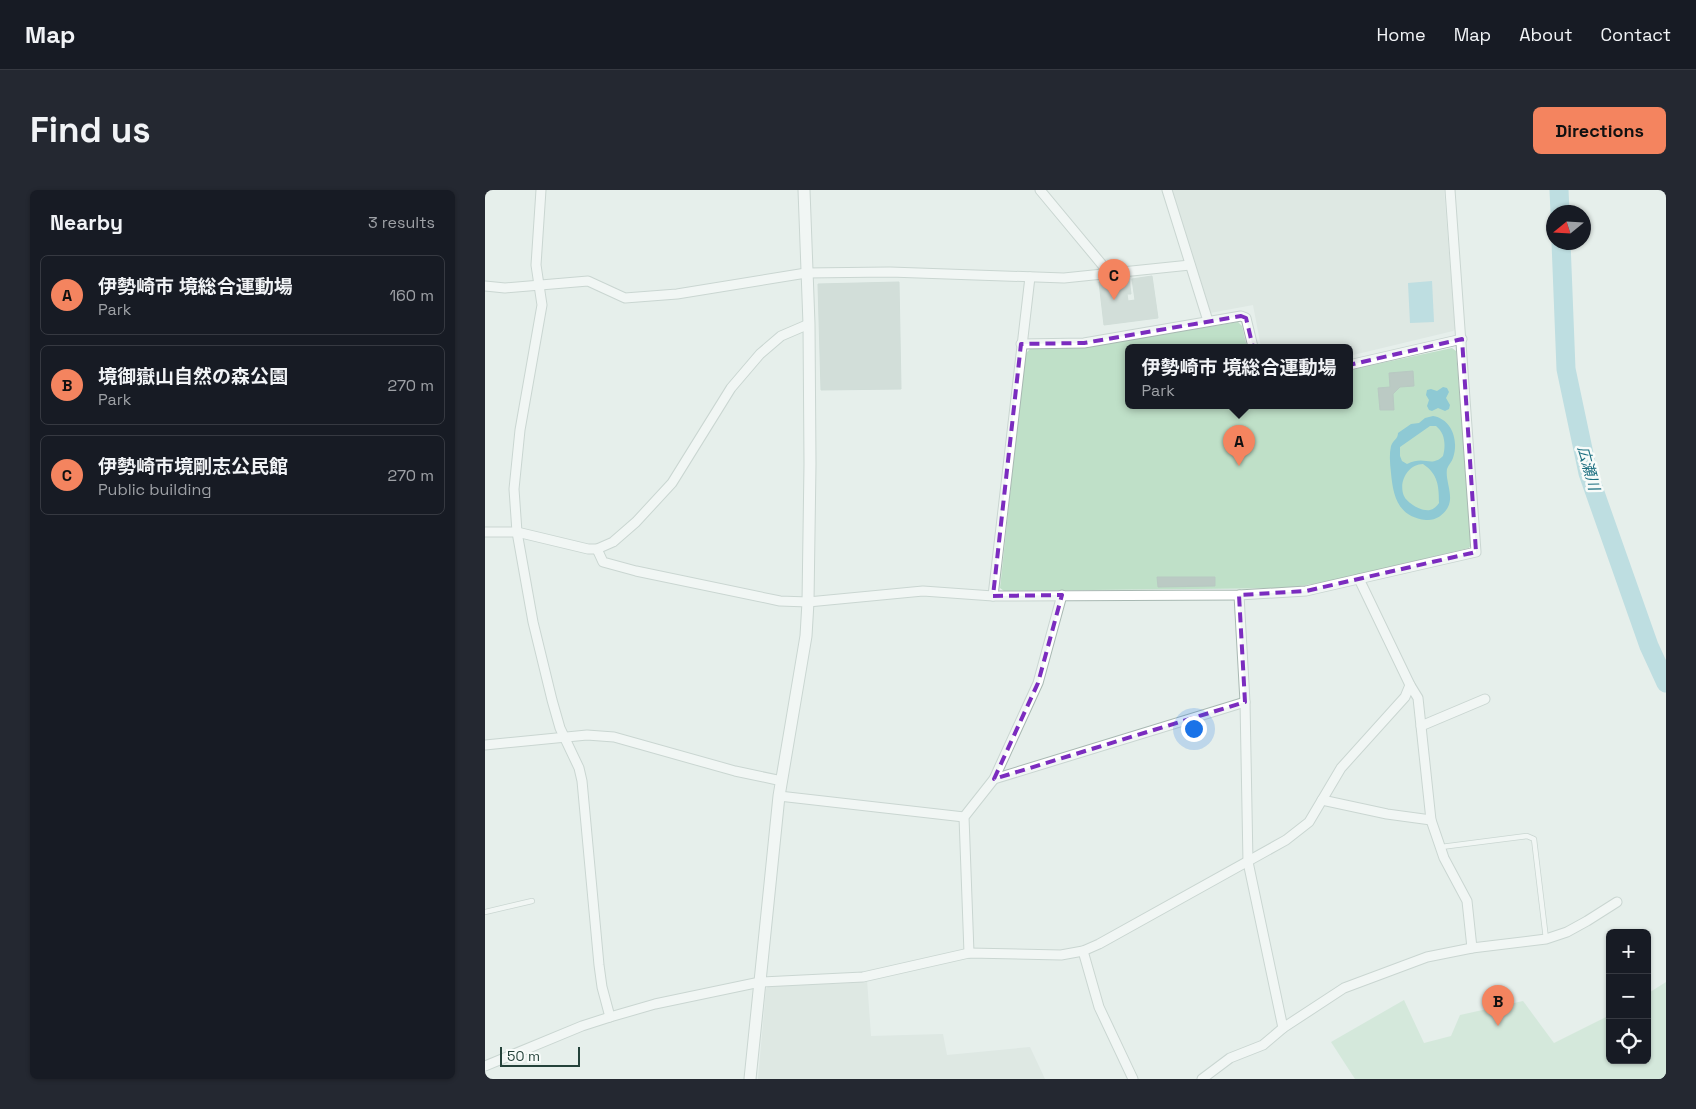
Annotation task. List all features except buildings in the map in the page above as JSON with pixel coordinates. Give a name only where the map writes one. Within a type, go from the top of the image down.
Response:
[{"type":"street","points":[[541,190],[536,265],[541,297],[541,314],[523,402],[517,455],[514,489],[517,532],[533,622],[552,700],[564,737],[579,768],[582,781],[599,965],[609,1017]]},
{"type":"street","points":[[750,1079],[779,796],[806,636],[810,464],[809,324],[804,190]]},
{"type":"street","points":[[1040,190],[1109,273]]},
{"type":"street","points":[[1167,190],[1208,321]]},
{"type":"street","points":[[597,549],[603,562],[636,571],[779,601],[808,602],[923,591],[993,596],[1239,595],[1305,591],[1476,552],[1450,190]]},
{"type":"street","points":[[485,286],[505,288],[588,281],[625,298],[677,294],[807,273],[890,272],[1064,278],[1190,265]]},
{"type":"street","points":[[993,596],[1030,277]]},
{"type":"street","points":[[1021,344],[1084,342],[1241,316],[1246,318],[1252,344]]},
{"type":"street","points":[[485,532],[517,532],[588,550],[597,549],[613,542],[672,483],[731,388],[760,354],[781,336],[809,324]]},
{"type":"street","points":[[1353,364],[1462,339]]},
{"type":"street","points":[[1359,580],[1418,698],[1431,820],[1445,858],[1467,901],[1472,948]]},
{"type":"street","points":[[969,953],[964,817],[994,779],[1038,683],[1063,595]]},
{"type":"street","points":[[1239,595],[1245,702],[1248,862],[1283,1028]]},
{"type":"street","points":[[485,1066],[609,1017],[655,1004],[760,982],[863,977],[969,953],[1061,956],[1083,951],[1248,862],[1286,840],[1309,822],[1341,768],[1405,697],[1410,685]]},
{"type":"street","points":[[1421,726],[1485,699]]},
{"type":"street","points":[[994,779],[1245,702]]},
{"type":"street","points":[[485,745],[587,735],[614,737],[735,771],[782,781]]},
{"type":"street","points":[[779,796],[964,817]]},
{"type":"street","points":[[1322,800],[1387,814],[1431,820]]},
{"type":"street","points":[[1202,1079],[1230,1058],[1263,1045],[1283,1028],[1344,988],[1427,956],[1472,948],[1546,940],[1587,922],[1617,902]]},
{"type":"street","points":[[1083,951],[1099,1007],[1133,1079]]},
{"type":"lane","points":[[1441,847],[1527,836],[1534,838],[1546,940]]},
{"type":"lane","points":[[485,912],[532,901]]},
{"type":"highlighted area","points":[[1241,316],[1246,318],[1262,385],[1462,339],[1476,552],[1306,591],[1239,595],[1245,702],[994,779],[1038,683],[1062,595],[993,596],[1021,344],[1084,343]]},
{"type":"shaded area","points":[[1170,190],[1444,190],[1455,329],[1453,331],[1353,355],[1353,344],[1260,344],[1253,305],[1210,313]]},
{"type":"shaded area","points":[[867,980],[871,1036],[943,1034],[947,1055],[1030,1047],[1045,1079],[758,1079],[766,989],[769,985],[852,983]]},
{"type":"green space","points":[[1238,322],[1242,326],[1246,344],[1125,344],[1125,409],[1353,409],[1353,369],[1452,348],[1456,351],[1472,544],[1469,548],[1327,582],[1286,588],[1004,591],[1000,588],[1025,354],[1030,349],[1080,348]]},
{"type":"green space","points":[[1666,982],[1666,1079],[1355,1079],[1331,1042],[1404,1000],[1424,1043],[1451,1036],[1460,1015],[1523,1001],[1554,1043],[1606,1017],[1606,1064],[1651,1064],[1651,991]]},
{"type":"water","points":[[1432,281],[1434,322],[1410,323],[1408,283]]},
{"type":"water","points":[[1443,387],[1447,388],[1449,392],[1446,398],[1450,405],[1449,409],[1445,411],[1438,408],[1432,411],[1429,410],[1427,406],[1429,400],[1426,395],[1427,390],[1437,391]]},
{"type":"water","points":[[1433,416],[1445,421],[1452,432],[1455,445],[1453,458],[1447,469],[1450,502],[1442,515],[1429,520],[1409,515],[1399,504],[1393,490],[1390,460],[1391,446],[1398,433],[1411,424],[1419,423],[1425,418]],"holes":[[[1430,426],[1436,426],[1443,436],[1443,456],[1435,461],[1419,461],[1407,464],[1402,461],[1400,447]],[[1423,464],[1435,476],[1438,486],[1439,503],[1430,510],[1423,510],[1411,504],[1402,491],[1403,480],[1409,470]]]},
{"type":"waterway","name":"広瀬川","points":[[1559,190],[1560,205]]},
{"type":"waterway","name":"広瀬川","points":[[1561,250],[1566,369],[1588,473],[1649,646],[1666,683]]},
{"type":"place","name":"伊勢崎市境剛志公民館","points":[[1114,300]]},
{"type":"place","name":"伊勢崎市 境総合運動場","points":[[1239,466]]},
{"type":"place","name":"境御嶽山自然の森公園","points":[[1498,1026]]}]
